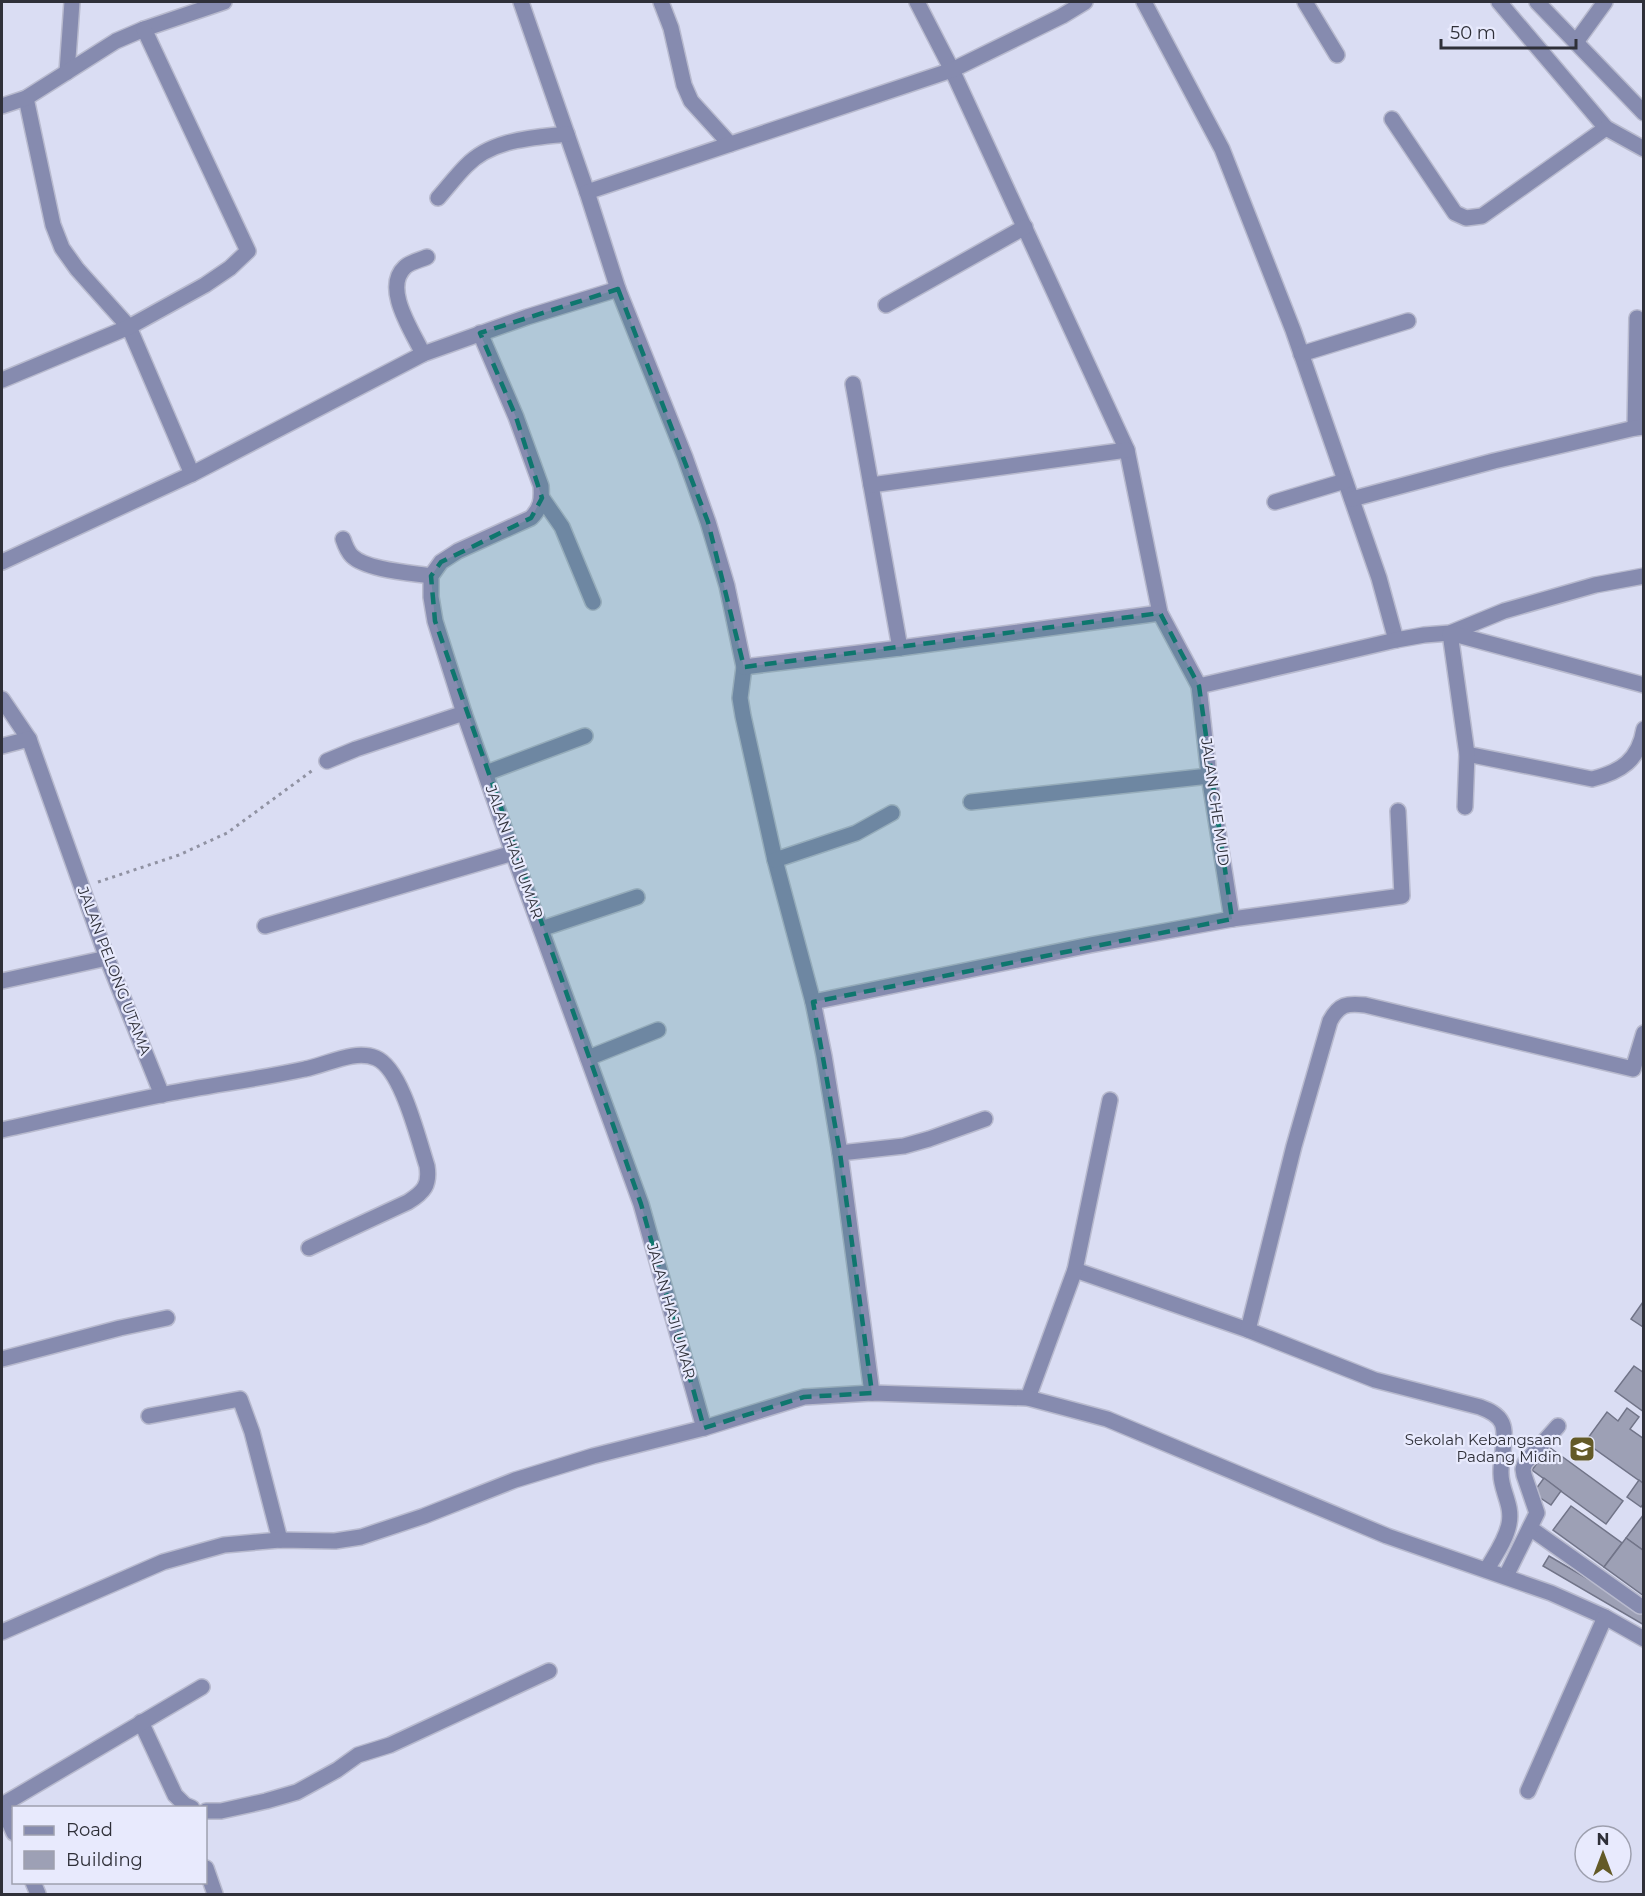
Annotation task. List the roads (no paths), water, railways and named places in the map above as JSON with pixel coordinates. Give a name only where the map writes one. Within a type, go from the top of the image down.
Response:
[{"type":"street","points":[[67,72],[72,2]]},
{"type":"street","points":[[2,106],[26,98],[117,41],[144,29],[224,2]]},
{"type":"street","points":[[520,2],[587,192],[618,290],[685,457],[727,586],[744,667],[740,698],[743,716],[775,860],[813,1002],[840,1153],[872,1393]]},
{"type":"street","points":[[661,2],[671,28],[684,85],[691,101],[730,144]]},
{"type":"street","points":[[917,2],[952,70],[1127,450],[1160,613],[1199,686],[1396,640],[1450,633],[1504,611],[1595,585],[1644,576]]},
{"type":"street","points":[[587,192],[952,70],[1062,16],[1085,2]]},
{"type":"street","points":[[1144,2],[1222,149],[1301,354],[1379,578],[1396,640]]},
{"type":"street","points":[[1305,2],[1337,55]]},
{"type":"street","points":[[1500,2],[1606,128],[1644,148]]},
{"type":"street","points":[[1537,2],[1644,113]]},
{"type":"street","points":[[1576,42],[1605,2]]},
{"type":"street","points":[[2,380],[129,327],[205,285],[230,268],[248,251],[144,29]]},
{"type":"street","points":[[26,98],[53,225],[62,248],[77,269],[129,327],[192,474]]},
{"type":"street","points":[[1392,119],[1455,213],[1466,218],[1482,216],[1606,128]]},
{"type":"street","points":[[438,198],[466,165],[481,153],[503,144],[567,134]]},
{"type":"street","points":[[886,305],[1025,227]]},
{"type":"street","points":[[423,354],[400,305],[396,294],[396,283],[406,265],[427,257]]},
{"type":"street","points":[[2,562],[192,474],[423,354],[480,333],[618,290]]},
{"type":"street","points":[[1352,500],[1494,461],[1639,427],[1637,318]]},
{"type":"street","points":[[1301,354],[1408,321]]},
{"type":"street","points":[[343,539],[352,556],[360,562],[371,566],[432,576],[441,562],[458,551],[531,518],[539,510],[542,498],[541,486],[516,417],[480,333]]},
{"type":"street","points":[[853,384],[900,648]]},
{"type":"street","points":[[871,485],[1127,450]]},
{"type":"street","points":[[1275,502],[1345,481]]},
{"type":"street","points":[[542,498],[562,527],[593,602]]},
{"type":"street","name":"JALAN HAJI UMAR","points":[[432,576],[431,597],[435,621],[464,713],[641,1204],[704,1428]]},
{"type":"street","points":[[744,667],[1160,613]]},
{"type":"street","points":[[1450,633],[1644,685]]},
{"type":"street","points":[[1450,633],[1467,754],[1465,807]]},
{"type":"street","name":"JALAN CHE MUD","points":[[1199,686],[1209,776],[1232,919]]},
{"type":"street","name":"JALAN PELONG UTAMA","points":[[2,699],[29,739],[106,958],[162,1095]]},
{"type":"street","points":[[327,761],[464,713]]},
{"type":"street","points":[[1467,754],[1592,779],[1623,768],[1635,754],[1644,729]]},
{"type":"street","points":[[486,773],[585,736]]},
{"type":"street","points":[[2,746],[29,739]]},
{"type":"street","points":[[971,802],[1209,776]]},
{"type":"street","points":[[813,1002],[1090,945],[1232,919],[1402,896],[1398,811]]},
{"type":"street","points":[[775,860],[856,833],[892,813]]},
{"type":"street","points":[[265,926],[513,853]]},
{"type":"street","points":[[541,929],[637,897]]},
{"type":"street","points":[[2,981],[106,958]]},
{"type":"street","points":[[1248,1330],[1294,1146],[1330,1021],[1334,1012],[1341,1006],[1365,1005],[1633,1069],[1640,1056],[1644,1033]]},
{"type":"street","points":[[588,1058],[658,1030]]},
{"type":"street","points":[[2,1130],[162,1095],[307,1069],[362,1055],[376,1058],[390,1068],[399,1082],[427,1166],[429,1177],[426,1186],[419,1195],[408,1202],[309,1248]]},
{"type":"street","points":[[1028,1398],[1075,1270],[1110,1100]]},
{"type":"street","points":[[840,1153],[904,1146],[985,1119]]},
{"type":"street","points":[[1075,1270],[1248,1330],[1375,1380],[1480,1407],[1493,1413],[1502,1423],[1504,1441],[1500,1473],[1510,1511],[1505,1536],[1487,1569]]},
{"type":"street","points":[[2,1359],[167,1318]]},
{"type":"street","points":[[2,1632],[163,1562],[224,1545],[280,1539],[335,1541],[361,1537],[414,1520],[515,1480],[593,1456],[704,1428],[804,1397],[872,1393],[1028,1398],[1107,1419],[1387,1536],[1551,1593],[1605,1617],[1644,1639]]},
{"type":"street","points":[[149,1416],[240,1399],[252,1432],[280,1539]]},
{"type":"street","points":[[1506,1576],[1537,1513],[1523,1468],[1558,1426]]},
{"type":"street","points":[[1530,1527],[1640,1606]]},
{"type":"street","points":[[1528,1791],[1605,1617]]},
{"type":"street","points":[[207,1811],[221,1811],[297,1792],[338,1770],[358,1755],[390,1745],[549,1671]]},
{"type":"street","points":[[21,1806],[141,1722],[202,1687]]},
{"type":"street","points":[[141,1722],[175,1795],[187,1806]]},
{"type":"street","points":[[207,1871],[215,1894]]},
{"type":"place","name":"Sekolah Kebangsaan Padang Midin","points":[[1582,1449]]}]
